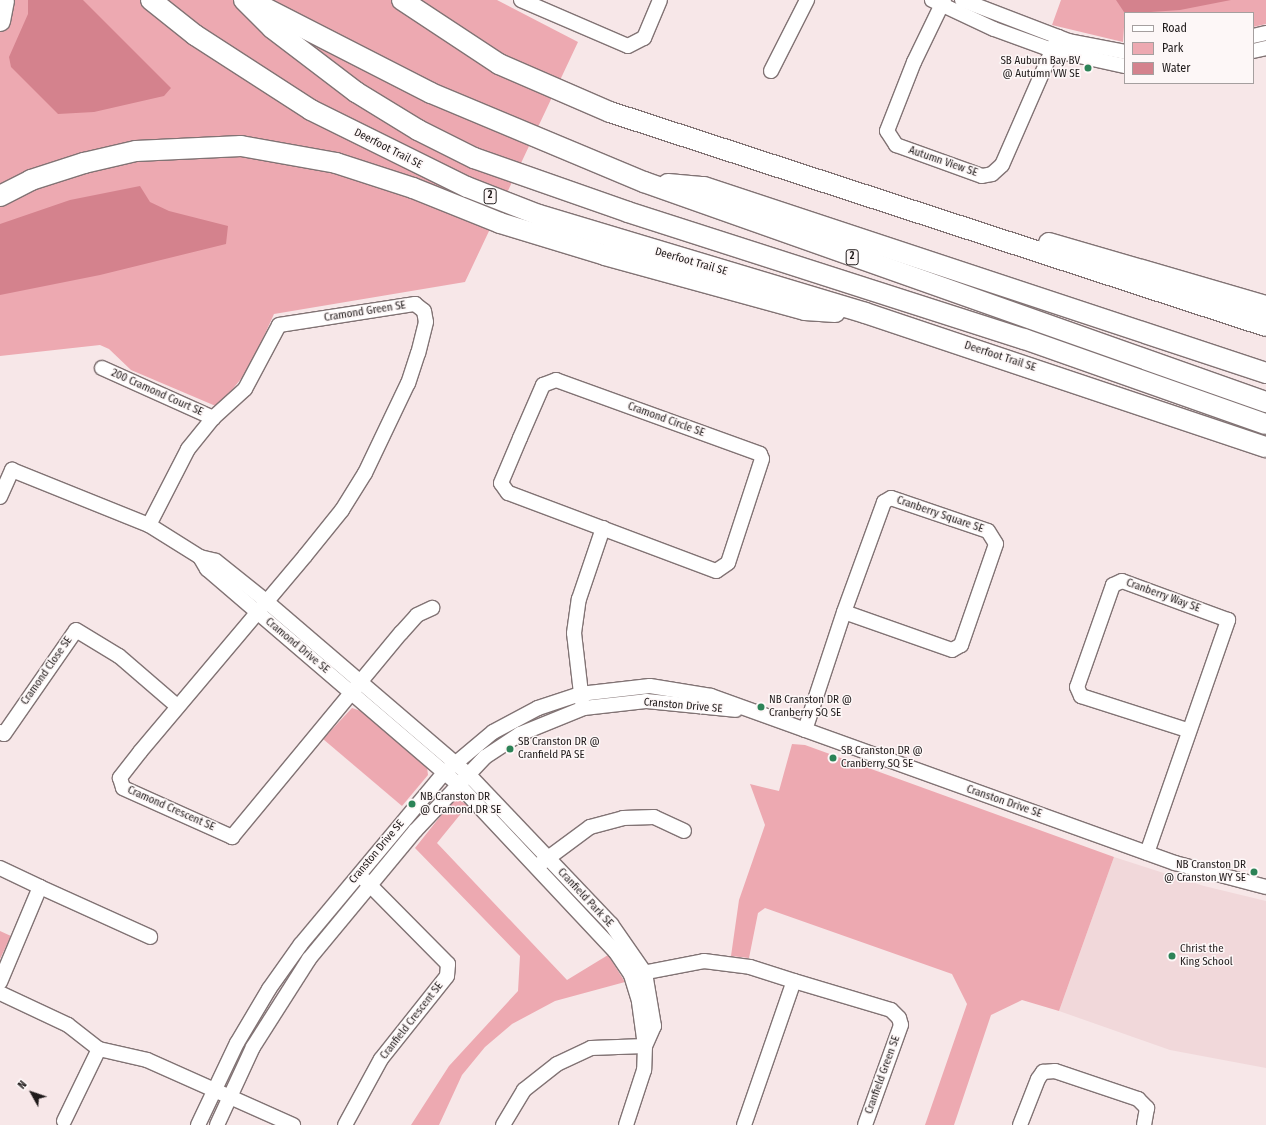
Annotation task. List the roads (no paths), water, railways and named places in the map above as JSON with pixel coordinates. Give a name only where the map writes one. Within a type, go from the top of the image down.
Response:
[{"type":"highway","points":[[0,21],[4,0]]},
{"type":"highway","name":"Deerfoot Trail SE","points":[[151,0],[195,35],[311,110],[467,187],[630,244],[865,313],[1266,447]]},
{"type":"highway","points":[[244,0],[314,61],[418,130],[520,177],[861,285],[1266,424]]},
{"type":"highway","name":"2","points":[[250,0],[431,93],[644,182],[1266,402]]},
{"type":"highway","points":[[402,0],[499,64],[562,94],[710,148],[877,200],[1266,326]]},
{"type":"highway","points":[[0,196],[31,180],[84,162],[128,153],[182,146],[241,146],[336,163],[412,188],[500,223],[805,310],[865,313]]},
{"type":"highway","points":[[644,182],[704,187],[1266,373]]},
{"type":"highway","points":[[877,200],[893,200],[1266,306]]},
{"type":"street","points":[[521,0],[628,46],[644,38],[660,0]]},
{"type":"street","points":[[771,71],[806,0]]},
{"type":"street","points":[[962,0],[1058,37],[1124,52]]},
{"type":"street","points":[[939,2],[1052,50],[1124,66]]},
{"type":"street","name":"Autumn View SE","points":[[939,2],[887,125],[889,138],[900,147],[982,176],[995,172],[1002,165],[1058,37]]},
{"type":"street","points":[[1254,36],[1266,33]]},
{"type":"street","points":[[1254,51],[1266,48]]},
{"type":"street","name":"Cramond Green SE","points":[[149,525],[188,449],[213,418],[245,389],[279,326],[415,304],[424,311],[426,322],[408,383],[365,473],[342,510],[266,601]]},
{"type":"street","name":"200 Cramond Court SE","points":[[102,368],[213,418]]},
{"type":"street","name":"Cramond Circle SE","points":[[556,380],[760,454],[762,459],[728,563],[716,571],[603,528],[508,493],[502,483],[543,384],[556,380]]},
{"type":"street","points":[[0,497],[12,470],[149,525],[200,557],[216,561],[266,601]]},
{"type":"street","name":"Cranberry Square SE","points":[[804,730],[844,612],[884,502],[891,498],[988,531],[996,544],[961,645],[952,650],[844,612]]},
{"type":"street","points":[[584,708],[580,694],[574,633],[579,599],[603,528]]},
{"type":"street","points":[[200,557],[206,569],[257,612]]},
{"type":"street","name":"Cranberry Way SE","points":[[1147,853],[1187,730],[1228,620],[1122,581],[1113,585],[1077,687],[1081,696],[1187,730]]},
{"type":"street","name":"Cramond Drive SE","points":[[456,784],[444,772],[257,612],[266,601],[467,773]]},
{"type":"street","points":[[351,692],[418,615],[432,608]]},
{"type":"street","name":"Cramond Crescent SE","points":[[257,612],[177,706],[120,778],[123,788],[232,837],[351,692]]},
{"type":"street","name":"Cramond Close SE","points":[[0,732],[4,734],[76,630],[119,656],[177,706]]},
{"type":"street","name":"Cranston Drive SE","points":[[198,1125],[215,1089],[269,989],[358,874],[444,772],[454,762],[493,732],[538,708],[580,694],[650,686],[679,689],[711,696],[744,710],[804,730],[1147,853],[1232,880],[1266,887]]},
{"type":"street","name":"Cranston Drive SE","points":[[217,1125],[282,997],[309,959],[456,784],[467,773],[520,734],[584,708],[646,701],[744,710]]},
{"type":"street","name":"Cranfield Park SE","points":[[467,773],[615,951],[630,975],[640,1002],[645,1046],[644,1070],[626,1125]]},
{"type":"street","name":"Cranfield Park SE","points":[[456,784],[611,924],[645,973],[654,1026],[645,1046]]},
{"type":"street","points":[[542,862],[590,827],[623,818],[654,817],[684,831]]},
{"type":"street","points":[[0,868],[150,937]]},
{"type":"street","name":"Cranfield Crescent SE","points":[[345,1125],[381,1059],[447,976],[448,964],[372,885],[358,874]]},
{"type":"street","points":[[0,982],[40,887]]},
{"type":"street","name":"Cranfield Green SE","points":[[630,975],[704,961],[750,967],[891,1010],[899,1018],[901,1025],[865,1125]]},
{"type":"street","points":[[744,1125],[794,981]]},
{"type":"street","points":[[0,993],[68,1025],[99,1049],[147,1060],[231,1095],[293,1125]]},
{"type":"street","points":[[503,1125],[524,1090],[557,1064],[591,1048],[645,1046]]},
{"type":"street","points":[[64,1121],[99,1049]]},
{"type":"street","points":[[1020,1125],[1038,1079],[1043,1072],[1055,1071],[1138,1099],[1147,1108],[1144,1125]]},
{"type":"water","points":[[28,0],[83,0],[171,88],[164,96],[94,112],[58,114],[11,67],[9,57],[28,14]]},
{"type":"water","points":[[1116,0],[1231,0],[1180,10],[1124,12]]},
{"type":"water","points":[[140,186],[150,202],[169,211],[228,226],[226,244],[100,275],[0,295],[0,224],[70,200]]},
{"type":"place","name":"SB Auburn Bay BV @ Autumn VW SE","points":[[1088,68]]},
{"type":"place","name":"NB Cranston DR @ Cranberry SQ SE","points":[[761,707]]},
{"type":"place","name":"SB Cranston DR @ Cranfield PA SE","points":[[510,749]]},
{"type":"place","name":"SB Cranston DR @ Cranberry SQ SE","points":[[833,758]]},
{"type":"place","name":"NB Cranston DR @ Cramond DR SE","points":[[412,804]]},
{"type":"place","name":"NB Cranston DR @ Cranston WY SE","points":[[1254,872]]},
{"type":"place","name":"Christ the King School","points":[[1172,956]]}]
